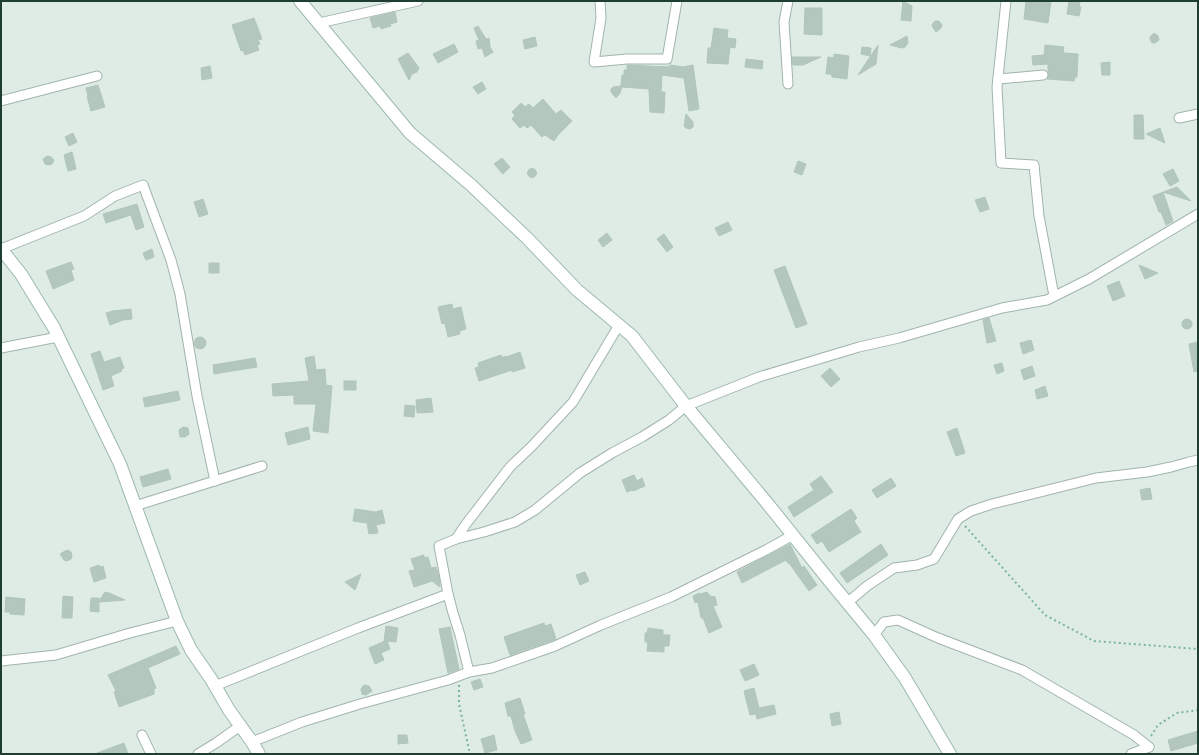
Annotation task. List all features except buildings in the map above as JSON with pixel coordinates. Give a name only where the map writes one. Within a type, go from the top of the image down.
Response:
[{"type":"street","points":[[300,1],[410,133],[471,186],[526,238],[577,290],[632,336],[686,406],[793,534],[874,636],[904,678],[950,754]]},
{"type":"street","points":[[319,22],[418,1]]},
{"type":"street","points":[[600,1],[601,18],[594,62],[627,59],[667,59],[676,1]]},
{"type":"street","points":[[788,1],[784,22],[788,84]]},
{"type":"street","points":[[1006,1],[997,87],[1002,163],[1034,165],[1039,216],[1054,296]]},
{"type":"street","points":[[998,79],[1043,75]]},
{"type":"street","points":[[1,101],[97,76]]},
{"type":"street","points":[[1179,118],[1198,114]]},
{"type":"street","points":[[215,481],[197,396],[180,294],[171,260],[142,185],[115,196],[84,216],[1,249],[21,274],[58,337],[120,464],[177,620],[191,650],[229,710],[260,754]]},
{"type":"street","points":[[469,672],[448,594],[439,546],[456,539],[516,522],[535,510],[580,473],[669,420],[686,406],[759,377],[859,346],[899,338],[1002,308],[1048,300],[1198,214]]},
{"type":"street","points":[[456,539],[510,467],[573,402],[619,325]]},
{"type":"street","points":[[1,348],[58,337]]},
{"type":"street","points":[[847,603],[867,586],[894,568],[917,565],[934,559],[958,519],[971,511],[1056,487],[1096,478],[1147,472],[1198,460]]},
{"type":"street","points":[[135,506],[262,466]]},
{"type":"street","points":[[252,742],[302,722],[360,704],[448,680],[469,672],[492,668],[555,646],[601,625],[664,600],[746,560],[793,534]]},
{"type":"street","points":[[215,686],[431,599],[448,594]]},
{"type":"street","points":[[1,661],[56,655],[177,620]]},
{"type":"street","points":[[874,636],[884,622],[898,620],[938,638],[1022,670],[1134,735],[1150,747]]},
{"type":"street","points":[[198,754],[240,726]]},
{"type":"street","points":[[142,735],[151,754]]},
{"type":"street","points":[[1131,754],[1150,747]]},
{"type":"path","points":[[958,519],[1045,615],[1094,641],[1198,648]]},
{"type":"path","points":[[459,676],[459,704],[470,754]]},
{"type":"path","points":[[1150,747],[1149,738],[1158,724],[1178,713],[1198,710]]}]
